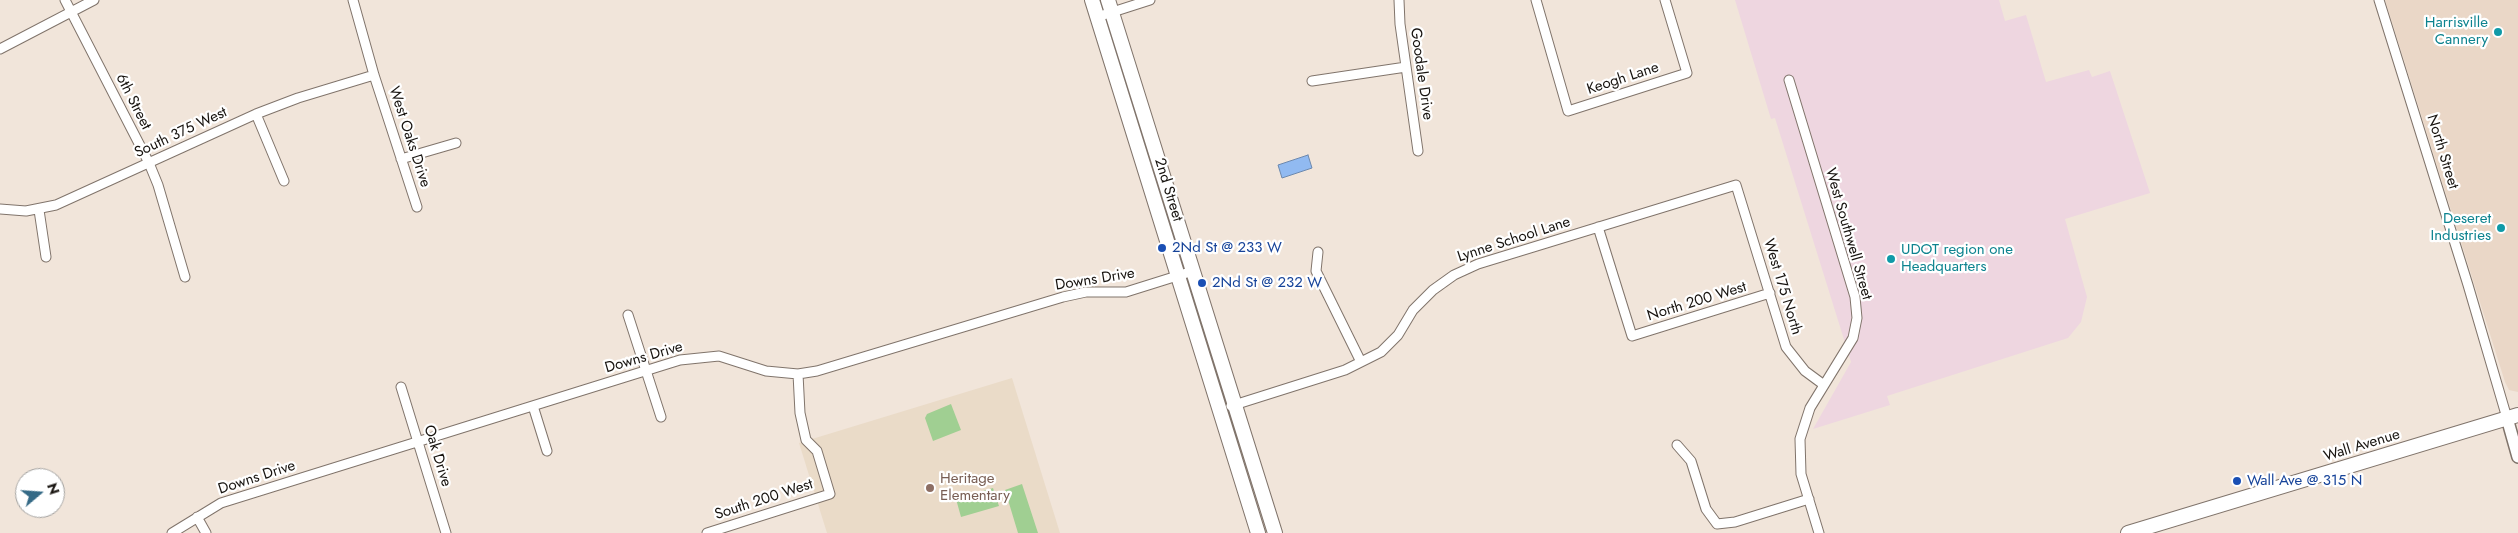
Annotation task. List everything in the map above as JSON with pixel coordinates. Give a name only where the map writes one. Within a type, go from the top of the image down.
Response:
[{"type":"main road","name":"2nd Street","points":[[1092,0],[1258,533]]},
{"type":"main road","name":"2nd Street","points":[[1110,6],[1274,533]]},
{"type":"main road","name":"Wall Avenue","points":[[2128,533],[2512,416]]},
{"type":"street","name":"6th Street","points":[[65,0],[149,163],[158,185],[185,277]]},
{"type":"street","points":[[0,49],[94,0]]},
{"type":"street","name":"West Oaks Drive","points":[[352,0],[417,207]]},
{"type":"street","points":[[1097,17],[1110,6],[1150,0]]},
{"type":"street","name":"Goodale Drive","points":[[1400,0],[1406,67],[1418,151]]},
{"type":"street","name":"Keogh Lane","points":[[1536,0],[1568,111],[1687,72],[1665,0]]},
{"type":"street","name":"North Street","points":[[2379,0],[2512,416],[2518,457]]},
{"type":"street","points":[[1312,81],[1406,67]]},
{"type":"street","name":"South 375 West","points":[[0,209],[11,211],[39,210],[149,163],[256,114],[298,98],[374,75]]},
{"type":"street","name":"West Southwell Street","points":[[1789,80],[1855,297],[1857,318],[1852,338],[1810,408],[1800,439],[1801,474],[1819,533]]},
{"type":"street","points":[[256,114],[284,181]]},
{"type":"street","points":[[401,159],[456,143]]},
{"type":"street","name":"West 175 North","points":[[1736,185],[1786,346],[1805,371],[1824,385]]},
{"type":"street","name":"Lynne School Lane","points":[[1220,410],[1345,370],[1381,352],[1398,335],[1413,310],[1433,290],[1454,275],[1478,264],[1736,185]]},
{"type":"street","points":[[39,210],[46,257]]},
{"type":"street","name":"North 200 West","points":[[1598,227],[1632,336],[1770,293]]},
{"type":"street","points":[[1318,252],[1316,271],[1361,362]]},
{"type":"street","name":"Downs Drive","points":[[172,533],[221,503],[680,360],[718,356],[766,371],[798,374],[817,371],[1063,297],[1086,292],[1126,292],[1193,271]]},
{"type":"street","points":[[628,315],[660,416]]},
{"type":"street","name":"South 200 West","points":[[707,533],[830,494],[817,451],[806,440],[800,413],[798,374]]},
{"type":"street","name":"Oak Drive","points":[[401,387],[446,533]]},
{"type":"street","points":[[533,406],[547,451]]},
{"type":"street","points":[[1677,445],[1691,460],[1706,509],[1717,524],[1735,522],[1809,499]]},
{"type":"street","points":[[197,518],[206,533]]},
{"type":"shaded area","name":"UDOT region one Headquarters","points":[[1735,0],[1999,0],[2005,21],[2026,15],[2046,82],[2089,70],[2092,77],[2110,71],[2150,193],[2065,219],[2087,297],[2081,322],[2068,338],[1887,396],[1890,405],[1813,429],[1851,362],[1775,118],[1771,119]]},
{"type":"shaded area","points":[[2385,0],[2518,0],[2518,392],[2509,390],[2505,382]]},
{"type":"shaded area","name":"Heritage Elementary","points":[[1012,378],[1060,533],[827,533],[799,443]]},
{"type":"green space","points":[[951,404],[961,430],[933,441],[925,418],[927,414]]},
{"type":"green space","points":[[1022,484],[1038,533],[1018,533],[1005,490]]},
{"type":"green space","points":[[993,488],[999,506],[961,517],[956,499]]},
{"type":"water","points":[[1308,155],[1312,168],[1282,178],[1278,165]]},
{"type":"place","name":"Harrisville Cannery","points":[[2498,32]]},
{"type":"place","name":"Deseret Industries","points":[[2501,228]]},
{"type":"place","name":"2Nd St @ 233 W","points":[[1162,248]]},
{"type":"place","name":"UDOT region one Headquarters","points":[[1891,259]]},
{"type":"place","name":"2Nd St @ 232 W","points":[[1202,283]]},
{"type":"place","name":"Wall Ave @ 315 N","points":[[2237,481]]},
{"type":"place","name":"Heritage Elementary","points":[[930,488]]}]
